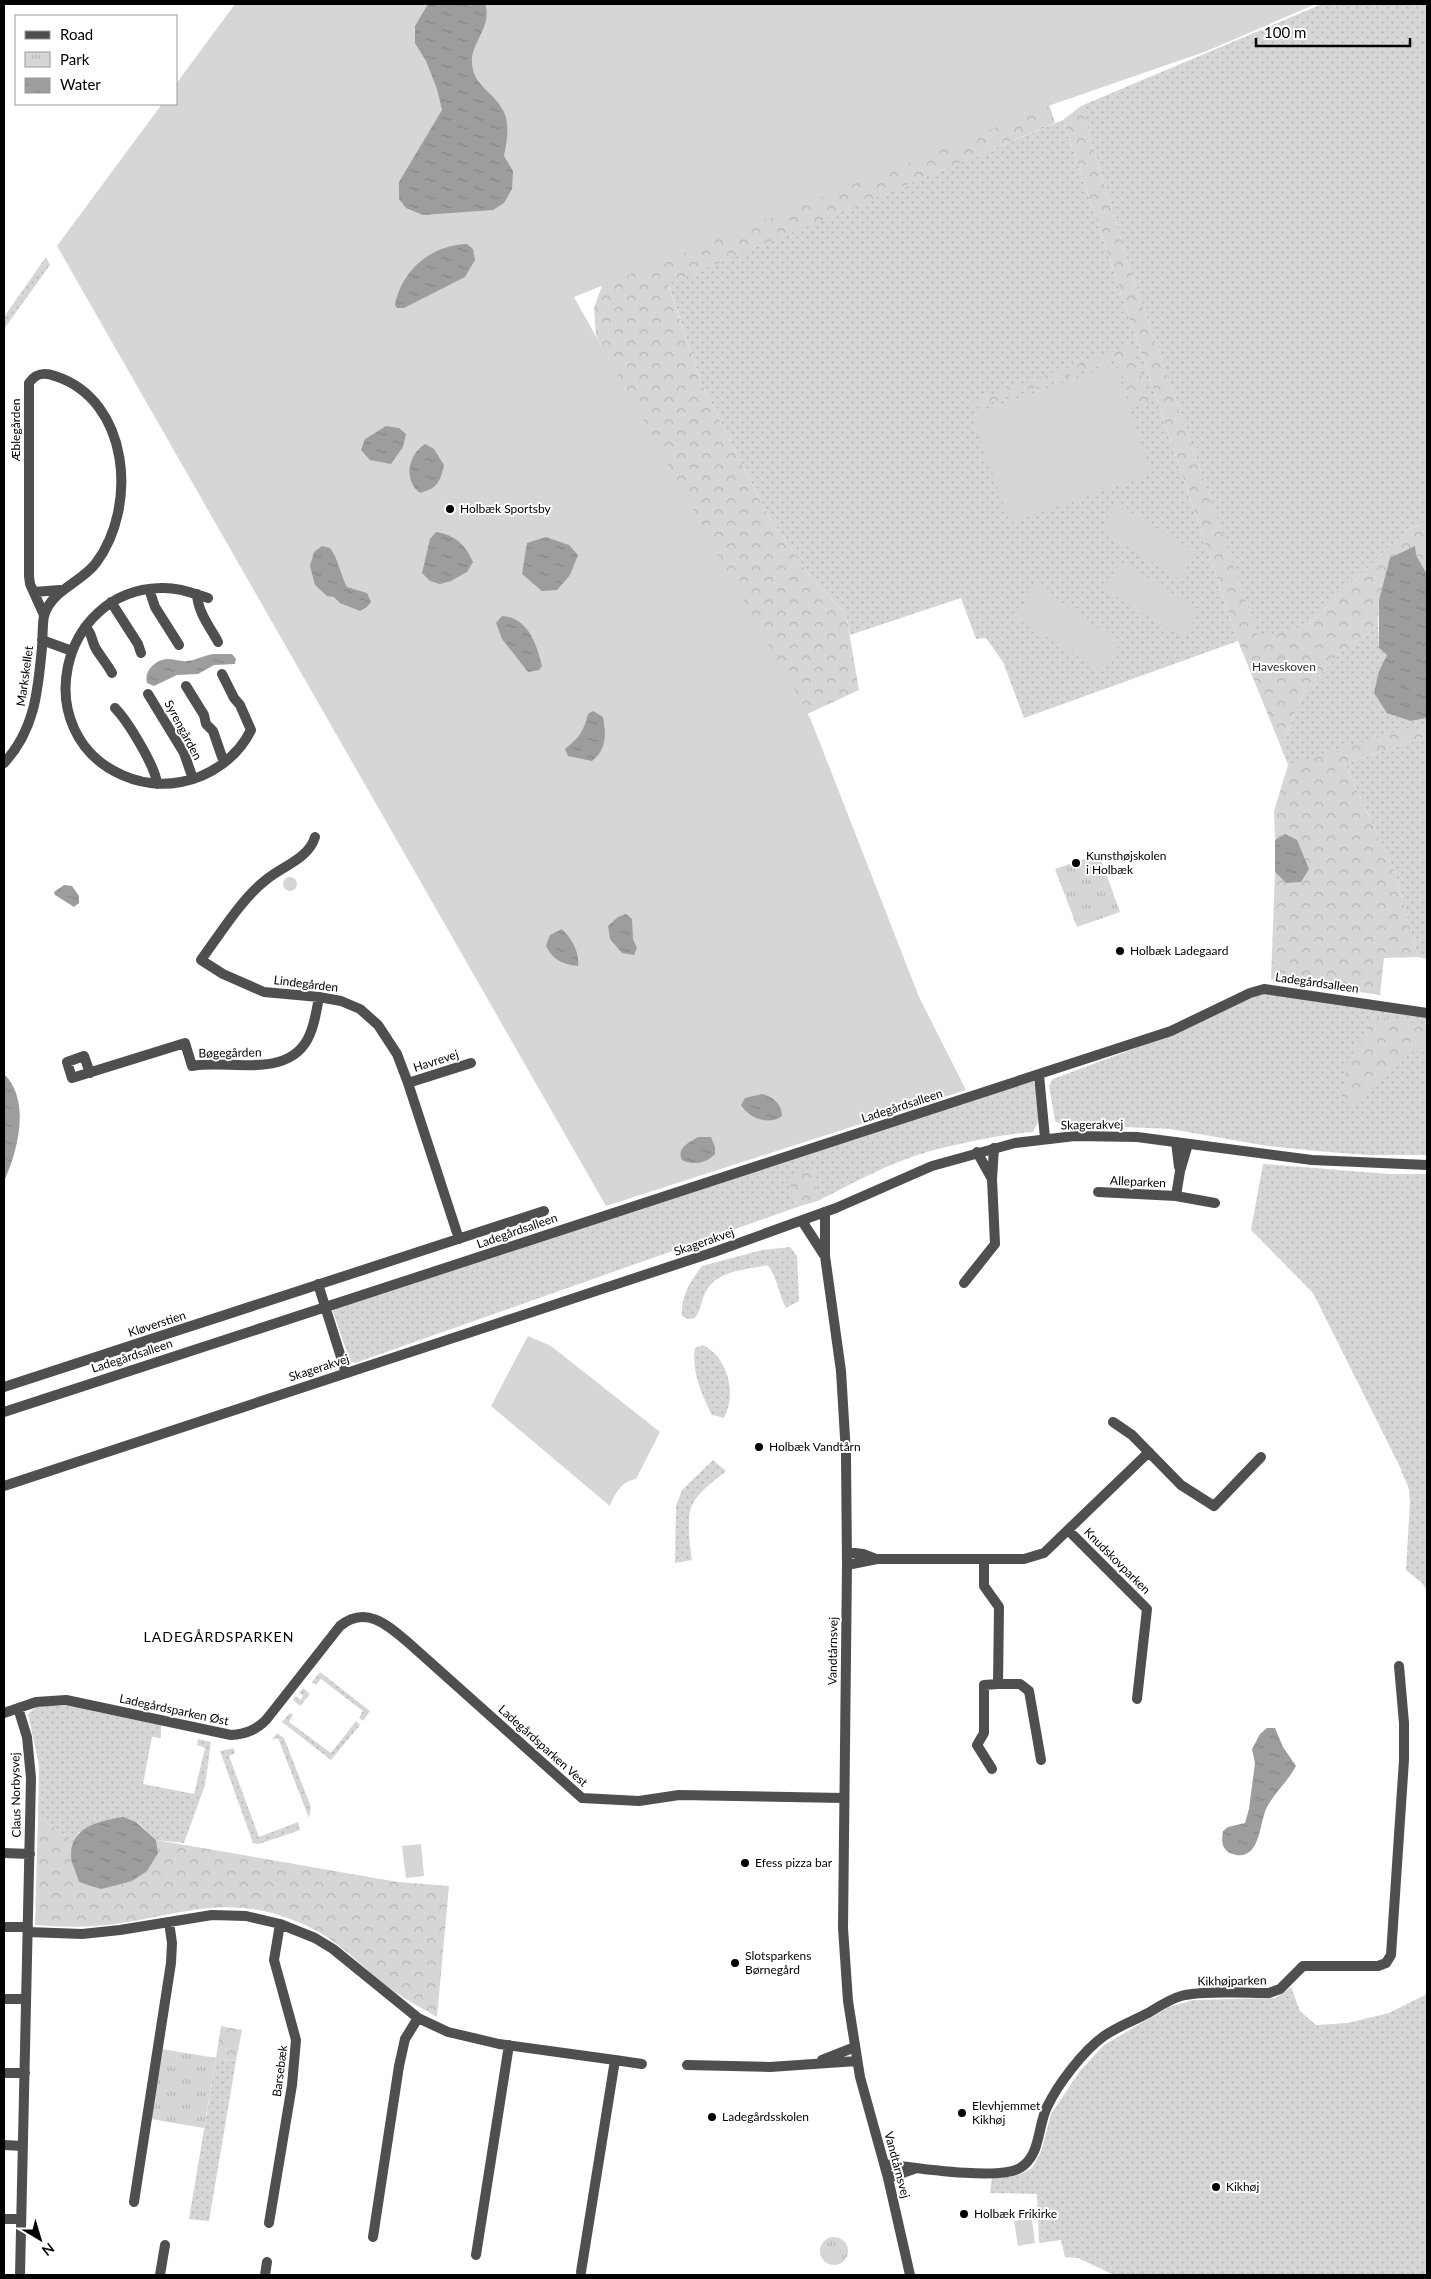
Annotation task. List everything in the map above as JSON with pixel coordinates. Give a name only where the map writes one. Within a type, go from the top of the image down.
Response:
[{"type":"street","name":"Æblegården","points":[[45,373],[68,382],[96,406],[117,447],[122,477],[118,516],[114,532],[106,549],[89,571],[60,590],[44,615],[34,592],[30,576],[29,383],[36,375],[45,373]]},
{"type":"street","name":"Syrengården","points":[[208,598],[169,588],[149,589],[132,593],[111,602],[86,627],[72,651],[67,669],[65,694],[71,721],[79,737],[95,756],[109,768],[137,781],[157,784],[176,783],[193,779],[209,773],[226,761],[242,745],[251,730],[240,705],[234,698],[222,674]]},
{"type":"street","points":[[149,589],[155,607],[179,645]]},
{"type":"street","name":"Æblegården","points":[[34,592],[60,590]]},
{"type":"street","points":[[197,594],[201,614],[208,621],[211,632],[218,642]]},
{"type":"street","points":[[111,602],[120,613],[142,653]]},
{"type":"street","name":"Markskellet","points":[[4,763],[20,741],[32,715],[37,692],[44,615]]},
{"type":"street","points":[[86,627],[90,630],[96,649],[112,673]]},
{"type":"street","points":[[42,640],[72,651]]},
{"type":"street","name":"Syrengården","points":[[186,686],[204,715],[206,724],[213,731],[222,757],[226,761]]},
{"type":"street","name":"Syrengården","points":[[148,694],[184,753],[193,779]]},
{"type":"street","points":[[115,708],[125,718],[130,731],[151,764],[157,784]]},
{"type":"street","name":"Lindegården","points":[[315,837],[312,847],[265,880],[247,899],[202,960],[223,974],[264,992],[341,1001],[360,1010],[378,1025],[396,1054],[408,1083],[458,1239]]},
{"type":"street","name":"Ladegårdsalleen","points":[[4,1412],[325,1308],[592,1218],[1171,1031],[1250,993],[1264,989],[1427,1013]]},
{"type":"street","name":"Bøgegården","points":[[90,1072],[184,1043],[192,1066],[206,1064],[276,1064],[296,1054],[308,1040],[319,997]]},
{"type":"street","name":"Havrevej","points":[[408,1083],[471,1063]]},
{"type":"street","points":[[1039,1075],[1045,1138]]},
{"type":"street","name":"Skagerakvej","points":[[4,1486],[714,1252],[825,1212],[932,1166],[994,1148],[1045,1138],[1106,1136],[1176,1142],[1312,1160],[1427,1165]]},
{"type":"street","name":"Alleparken","points":[[1176,1142],[1180,1171]]},
{"type":"street","name":"Alleparken","points":[[1176,1196],[1180,1171],[1188,1144]]},
{"type":"street","points":[[964,1283],[995,1244],[992,1179],[994,1148]]},
{"type":"street","points":[[977,1152],[992,1179]]},
{"type":"street","name":"Alleparken","points":[[1098,1192],[1176,1196],[1215,1203]]},
{"type":"street","name":"Kløverstien","points":[[4,1387],[544,1211]]},
{"type":"street","name":"Vandtårnsvej","points":[[825,1212],[825,1256],[842,1382],[846,1454],[847,1565],[843,1928],[848,2001],[857,2061],[888,2178],[910,2275]]},
{"type":"street","name":"Vandtårnsvej","points":[[802,1220],[825,1256]]},
{"type":"street","points":[[318,1284],[346,1373]]},
{"type":"street","points":[[1113,1422],[1132,1435],[1181,1485],[1214,1506],[1261,1458]]},
{"type":"street","name":"Knudskovparken","points":[[847,1565],[877,1559],[984,1560],[1024,1559],[1038,1556],[1044,1553],[1149,1452]]},
{"type":"street","name":"Knudskovparken","points":[[1068,1530],[1147,1609],[1137,1700]]},
{"type":"street","name":"Knudskovparken","points":[[847,1552],[864,1554],[877,1559]]},
{"type":"street","points":[[984,1560],[984,1586],[999,1607],[998,1684]]},
{"type":"street","name":"Ladegårdsparken Vest","points":[[351,1620],[370,1617],[384,1623],[582,1798],[639,1801],[679,1795],[843,1798]]},
{"type":"street","name":"Ladegårdsparken Øst","points":[[4,1713],[42,1701],[66,1700],[231,1735],[248,1732],[258,1728],[266,1720],[340,1626],[351,1620]]},
{"type":"street","name":"Kikhøjparken","points":[[884,2164],[915,2169],[964,2172],[1005,2172],[1018,2169],[1034,2155],[1042,2120],[1048,2106],[1086,2052],[1104,2037],[1182,1996],[1269,1993],[1280,1988],[1303,1966],[1378,1966],[1389,1960],[1404,1760],[1404,1723],[1399,1666]]},
{"type":"street","points":[[992,1769],[976,1745],[984,1733],[984,1685],[1020,1684],[1029,1691],[1041,1760]]},
{"type":"street","name":"Claus Norbysvej","points":[[18,1708],[27,1737],[30,1757],[30,1854],[20,2275]]},
{"type":"street","name":"Claus Norbysvej","points":[[4,1853],[30,1854]]},
{"type":"street","points":[[4,1926],[82,1934],[120,1930],[212,1915],[246,1916],[280,1924],[315,1938],[333,1949],[418,2018],[455,2034],[509,2045],[642,2064]]},
{"type":"street","points":[[134,2202],[171,1969],[173,1950],[170,1922]]},
{"type":"street","name":"Barsebæk","points":[[269,2223],[292,2084],[296,2040],[274,1960],[280,1924]]},
{"type":"street","points":[[4,1999],[26,1999]]},
{"type":"street","points":[[373,2237],[399,2066],[405,2039],[418,2018]]},
{"type":"street","points":[[476,2255],[509,2045]]},
{"type":"street","points":[[814,2063],[855,2047]]},
{"type":"street","points":[[581,2272],[615,2060]]},
{"type":"street","points":[[687,2065],[770,2067],[857,2061]]},
{"type":"street","points":[[4,2073],[25,2073]]},
{"type":"street","points":[[4,2145],[23,2146]]},
{"type":"street","name":"Kikhøjparken","points":[[888,2178],[915,2169]]},
{"type":"street","points":[[4,2219],[21,2219]]},
{"type":"street","points":[[160,2275],[165,2245]]},
{"type":"street","points":[[265,2275],[267,2262]]},
{"type":"green space","name":"Holbæk Sportsby","points":[[235,4],[1316,4],[1207,51],[1051,105],[574,297],[811,720],[919,997],[966,1090],[606,1206],[57,246],[161,105],[178,105],[178,81]]},
{"type":"green space","points":[[1322,4],[1427,4],[1427,521],[1407,530],[1308,625],[1259,640],[1126,257],[1081,106]]},
{"type":"green space","points":[[1048,101],[1055,123],[668,284],[701,383],[767,514],[812,579],[846,614],[859,690],[803,716],[640,427],[596,335],[594,308],[604,280]]},
{"type":"green space","name":"Haveskoven","points":[[1081,106],[1126,257],[1259,639],[1308,625],[1407,530],[1427,521],[1427,574],[1416,555],[1379,600],[1378,626],[1341,652],[1304,692],[1281,747],[1238,641],[1063,120]]},
{"type":"green space","points":[[1063,120],[1238,641],[1024,718],[1003,662],[986,638],[976,639],[961,598],[850,635],[846,614],[812,579],[767,514],[701,383],[668,283]]},
{"type":"green space","points":[[46,257],[50,265],[4,329],[4,317]]},
{"type":"green space","points":[[1132,345],[1150,402],[1132,408],[1116,359],[973,409],[970,402]]},
{"type":"green space","points":[[1114,365],[1152,474],[1010,523],[972,414]]},
{"type":"green space","points":[[1117,504],[1197,553],[1179,579],[1100,529]]},
{"type":"green space","points":[[1121,562],[1200,611],[1183,638],[1104,589]]},
{"type":"green space","points":[[1035,584],[1120,643],[1102,671],[1016,618]]},
{"type":"green space","points":[[1378,626],[1379,648],[1387,655],[1379,671],[1411,721],[1427,718],[1427,959],[1418,957],[1395,873],[1345,764],[1424,737],[1340,751],[1288,765],[1281,747],[1304,692],[1341,652]]},
{"type":"green space","points":[[1422,729],[1424,737],[1345,764],[1395,873],[1418,957],[1384,958],[1380,995],[1271,979],[1275,872],[1286,883],[1285,834],[1275,840],[1274,811],[1288,765],[1399,731]]},
{"type":"green space","points":[[1099,854],[1120,912],[1077,927],[1055,869]]},
{"type":"green space","points":[[290,877],[295,879],[297,884],[295,889],[290,891],[285,889],[283,884],[285,879]]},
{"type":"green space","points":[[1275,993],[1427,1016],[1427,1155],[1367,1155],[1317,1151],[1268,1146],[1170,1129],[1060,1124],[1055,1121],[1049,1086],[1053,1079],[1144,1045],[1251,995]]},
{"type":"green space","points":[[1374,1017],[1427,1025],[1427,1042],[1380,1076],[1355,1106],[1341,1100],[1348,1062]]},
{"type":"green space","points":[[1032,1081],[1035,1084],[1039,1120],[1033,1132],[1006,1135],[927,1152],[871,1174],[818,1201],[813,1169],[792,1198],[800,1206],[355,1363],[350,1361],[332,1309]]},
{"type":"green space","points":[[1263,1164],[1389,1174],[1427,1174],[1427,1590],[1422,1583],[1406,1570],[1410,1502],[1409,1489],[1398,1463],[1313,1293],[1251,1230]]},
{"type":"green space","points":[[813,1168],[818,1201],[800,1206],[792,1198],[790,1177]]},
{"type":"green space","points":[[790,1247],[797,1256],[799,1301],[786,1308],[773,1273],[767,1265],[724,1275],[710,1285],[695,1318],[688,1319],[682,1316],[683,1302],[687,1289],[702,1266],[762,1250]]},
{"type":"green space","points":[[528,1336],[551,1346],[660,1432],[636,1479],[627,1482],[620,1488],[610,1506],[491,1406]]},
{"type":"green space","points":[[703,1345],[719,1358],[728,1377],[730,1398],[724,1418],[712,1415],[698,1383],[694,1357],[695,1348]]},
{"type":"green space","points":[[713,1460],[726,1471],[703,1491],[695,1500],[690,1510],[689,1524],[692,1560],[675,1563],[676,1506],[682,1490]]},
{"type":"green space","points":[[320,1672],[370,1711],[363,1721],[359,1718],[363,1711],[321,1679],[316,1685],[312,1682]]},
{"type":"green space","points":[[303,1688],[310,1694],[300,1706],[293,1700],[295,1696],[301,1700],[303,1696],[299,1693]]},
{"type":"green space","points":[[68,1706],[161,1725],[161,1738],[152,1737],[143,1784],[194,1794],[205,1748],[197,1745],[198,1739],[211,1742],[205,1785],[184,1843],[156,1840],[137,1822],[79,1832],[74,1841],[38,1817],[39,1765],[28,1714],[36,1707]]},
{"type":"green space","points":[[290,1713],[293,1715],[289,1722],[331,1753],[356,1721],[360,1725],[331,1760],[282,1722]]},
{"type":"green space","points":[[277,1733],[284,1738],[311,1807],[309,1818],[278,1738],[272,1740]]},
{"type":"green space","points":[[234,1748],[235,1753],[229,1756],[259,1837],[298,1822],[300,1830],[259,1844],[253,1843],[220,1751]]},
{"type":"green space","points":[[38,1817],[74,1841],[71,1857],[158,1853],[156,1840],[398,1882],[449,1886],[437,2017],[392,1990],[341,1947],[319,1932],[282,1916],[258,1910],[236,1907],[193,1910],[100,1926],[35,1925]]},
{"type":"green space","points":[[421,1844],[424,1876],[406,1878],[402,1846]]},
{"type":"green space","points":[[1291,1987],[1300,2011],[1316,2025],[1348,2023],[1389,2013],[1427,1994],[1427,2275],[1114,2275],[1078,2258],[1065,2257],[1061,2240],[1039,2243],[1037,2194],[990,2193],[992,2177],[1010,2177],[1032,2168],[1041,2152],[1051,2114],[1080,2071],[1104,2045],[1169,2007],[1193,2000],[1276,1998]]},
{"type":"green space","points":[[221,2026],[242,2030],[236,2061],[216,2058]]},
{"type":"green space","points":[[162,2049],[216,2058],[204,2128],[151,2119]]},
{"type":"green space","points":[[216,2058],[236,2061],[209,2221],[189,2219]]},
{"type":"green space","points":[[1032,2219],[1035,2243],[1018,2246],[1014,2221]]},
{"type":"green space","points":[[834,2237],[844,2241],[848,2251],[844,2261],[834,2265],[824,2261],[820,2251],[824,2241]]},
{"type":"water","points":[[428,4],[485,4],[486,20],[472,56],[473,71],[479,82],[497,101],[504,112],[507,131],[504,156],[513,171],[512,189],[504,203],[493,210],[423,215],[406,208],[399,199],[399,182],[442,110],[437,89],[426,61],[415,43],[415,26]]},
{"type":"water","points":[[467,244],[473,249],[475,260],[465,277],[404,308],[397,308],[395,305],[404,280],[421,261],[442,249],[454,245]]},
{"type":"water","points":[[386,426],[399,428],[406,434],[403,447],[391,464],[370,460],[361,450],[365,439]]},
{"type":"water","points":[[425,444],[434,449],[444,465],[437,484],[431,489],[420,493],[411,481],[410,468],[415,454]]},
{"type":"water","points":[[436,532],[448,535],[459,541],[467,550],[473,562],[467,572],[451,581],[440,584],[430,581],[422,573],[430,539]]},
{"type":"water","points":[[546,537],[569,545],[578,555],[570,575],[557,590],[542,591],[522,574],[527,543]]},
{"type":"water","points":[[322,546],[330,548],[347,587],[367,593],[371,602],[367,607],[360,611],[340,603],[334,597],[327,596],[315,585],[310,566],[314,552]]},
{"type":"water","points":[[1415,546],[1416,555],[1427,574],[1427,718],[1411,721],[1387,713],[1374,693],[1379,671],[1387,655],[1379,648],[1379,600],[1390,558]]},
{"type":"water","points":[[502,616],[519,621],[530,634],[542,666],[539,670],[528,672],[502,639],[496,623]]},
{"type":"water","points":[[214,654],[232,654],[236,659],[235,664],[214,665],[198,674],[177,675],[154,686],[147,683],[149,670],[158,661],[167,659],[187,661]]},
{"type":"water","points":[[593,711],[603,717],[605,735],[603,746],[592,761],[568,756],[565,749],[580,734],[588,714]]},
{"type":"water","points":[[1285,834],[1297,840],[1309,869],[1301,882],[1286,883],[1275,872],[1275,840]]},
{"type":"water","points":[[64,885],[72,886],[79,896],[79,903],[74,907],[55,895],[54,892]]},
{"type":"water","points":[[626,914],[632,919],[633,939],[637,948],[634,955],[622,953],[610,939],[608,926],[618,917]]},
{"type":"water","points":[[562,929],[574,946],[578,956],[578,966],[559,961],[546,946],[550,935]]},
{"type":"water","points":[[4,1074],[12,1085],[20,1111],[14,1155],[4,1181]]},
{"type":"water","points":[[762,1094],[776,1102],[782,1112],[782,1116],[777,1119],[766,1120],[754,1117],[744,1110],[741,1105],[745,1098]]},
{"type":"water","points":[[698,1137],[711,1137],[715,1147],[715,1154],[708,1160],[700,1163],[682,1160],[682,1149],[687,1143]]},
{"type":"water","points":[[1267,1728],[1275,1728],[1283,1747],[1296,1766],[1267,1807],[1255,1846],[1244,1855],[1236,1855],[1224,1848],[1222,1841],[1223,1831],[1228,1827],[1245,1823],[1249,1809],[1255,1763],[1252,1749],[1260,1734]]},
{"type":"water","points":[[123,1817],[136,1822],[156,1840],[158,1853],[147,1871],[132,1881],[101,1889],[79,1882],[71,1855],[72,1845],[76,1837],[81,1831],[96,1823]]},
{"type":"place","name":"Holbæk Sportsby","points":[[450,509]]},
{"type":"place","name":"Kunsthøjskolen i Holbæk","points":[[1076,863]]},
{"type":"place","name":"Holbæk Ladegaard","points":[[1120,951]]},
{"type":"place","name":"Holbæk Vandtårn","points":[[759,1447]]},
{"type":"place","name":"Efess pizza bar","points":[[745,1863]]},
{"type":"place","name":"Slotsparkens Børnegård","points":[[735,1963]]},
{"type":"place","name":"Elevhjemmet Kikhøj","points":[[962,2113]]},
{"type":"place","name":"Ladegårdsskolen","points":[[712,2117]]},
{"type":"place","name":"Kikhøj","points":[[1216,2187]]},
{"type":"place","name":"Holbæk Frikirke","points":[[964,2214]]},
{"type":"district","name":"LADEGÅRDSPARKEN","points":[[219,1637]]}]
